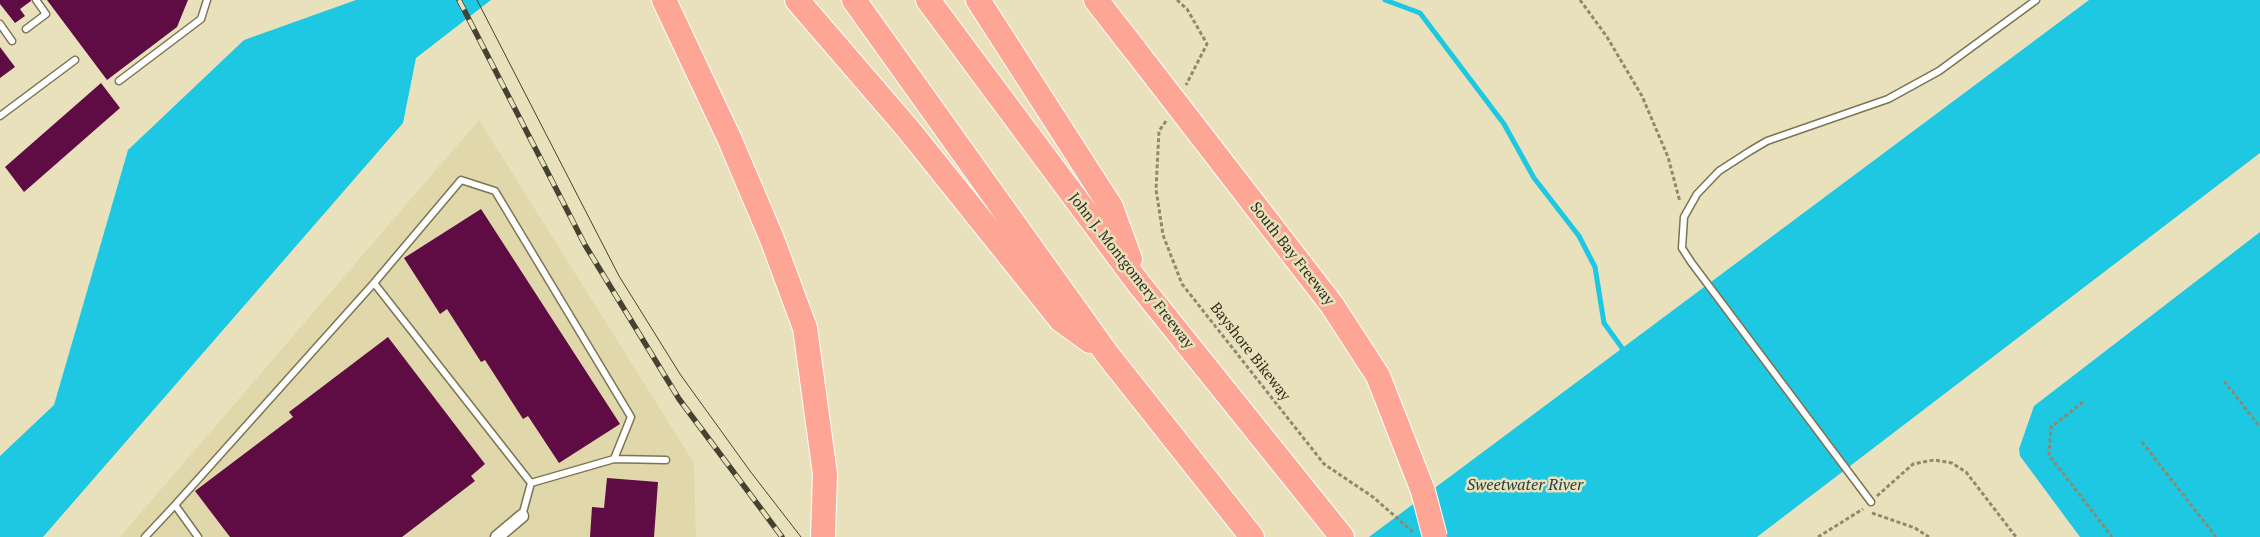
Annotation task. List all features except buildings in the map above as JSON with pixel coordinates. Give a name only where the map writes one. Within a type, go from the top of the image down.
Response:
[{"type":"highway","points":[[646,0],[683,74],[730,140]]},
{"type":"highway","points":[[664,0],[730,140],[772,239],[805,328],[821,432],[825,474],[823,537]]},
{"type":"highway","points":[[797,0],[908,129],[1061,320],[1107,354]]},
{"type":"highway","points":[[854,0],[1107,354],[1252,537]]},
{"type":"highway","name":"John J. Montgomery Freeway","points":[[928,0],[1139,284],[1342,537]]},
{"type":"highway","points":[[978,0],[1111,207],[1139,284]]},
{"type":"highway","name":"South Bay Freeway","points":[[1096,0],[1332,305],[1378,376],[1423,491],[1435,537]]},
{"type":"street","points":[[503,535],[522,516]]},
{"type":"lane","points":[[26,29],[46,14],[36,0]]},
{"type":"lane","points":[[119,81],[201,19],[207,0]]},
{"type":"lane","points":[[1871,502],[1690,262],[1682,248],[1684,217],[1697,194],[1720,171],[1750,150],[1766,141],[1888,99],[1939,71],[2036,0]]},
{"type":"lane","points":[[0,24],[12,42]]},
{"type":"lane","points":[[0,116],[75,60]]},
{"type":"lane","points":[[145,537],[374,283],[461,180],[495,191],[631,417],[614,459]]},
{"type":"lane","points":[[374,283],[531,483]]},
{"type":"lane","points":[[531,483],[614,459],[666,460]]},
{"type":"lane","points":[[522,516],[531,483]]},
{"type":"lane","points":[[175,505],[198,537]]},
{"type":"path","points":[[1177,0],[1186,9],[1207,44],[1188,82]]},
{"type":"path","points":[[1580,0],[1607,37],[1642,96],[1668,157],[1684,217]]},
{"type":"path","name":"Bayshore Bikeway","points":[[1159,131],[1156,189],[1163,235],[1182,284],[1324,464],[1372,497],[1418,537]]},
{"type":"path","points":[[2224,380],[2260,427]]},
{"type":"path","points":[[2083,402],[2051,427],[2049,455],[2112,537]]},
{"type":"path","points":[[2142,442],[2216,537]]},
{"type":"path","points":[[1818,537],[1862,509],[1914,464],[1934,460],[1952,462],[1966,472],[2016,537]]},
{"type":"path","points":[[1862,509],[1915,528],[1929,537]]},
{"type":"shaded area","points":[[479,120],[694,463],[696,537],[120,537]]},
{"type":"water","points":[[356,0],[491,0],[416,58],[403,123],[43,537],[0,537],[0,456],[54,405],[128,150],[244,40]]},
{"type":"water","name":"Sweetwater River","points":[[2089,0],[2260,0],[2260,153],[1757,537],[1369,537]]},
{"type":"water","points":[[2260,232],[2260,537],[2080,537],[2020,456],[2019,449],[2034,406]]},
{"type":"waterway","points":[[1385,0],[1420,13],[1504,124],[1534,178],[1579,236],[1595,267],[1604,323],[1622,348]]},
{"type":"tram line","points":[[477,0],[619,276],[680,374],[750,471],[801,537]]},
{"type":"railway","points":[[459,0],[585,245],[679,399],[782,537]]}]
